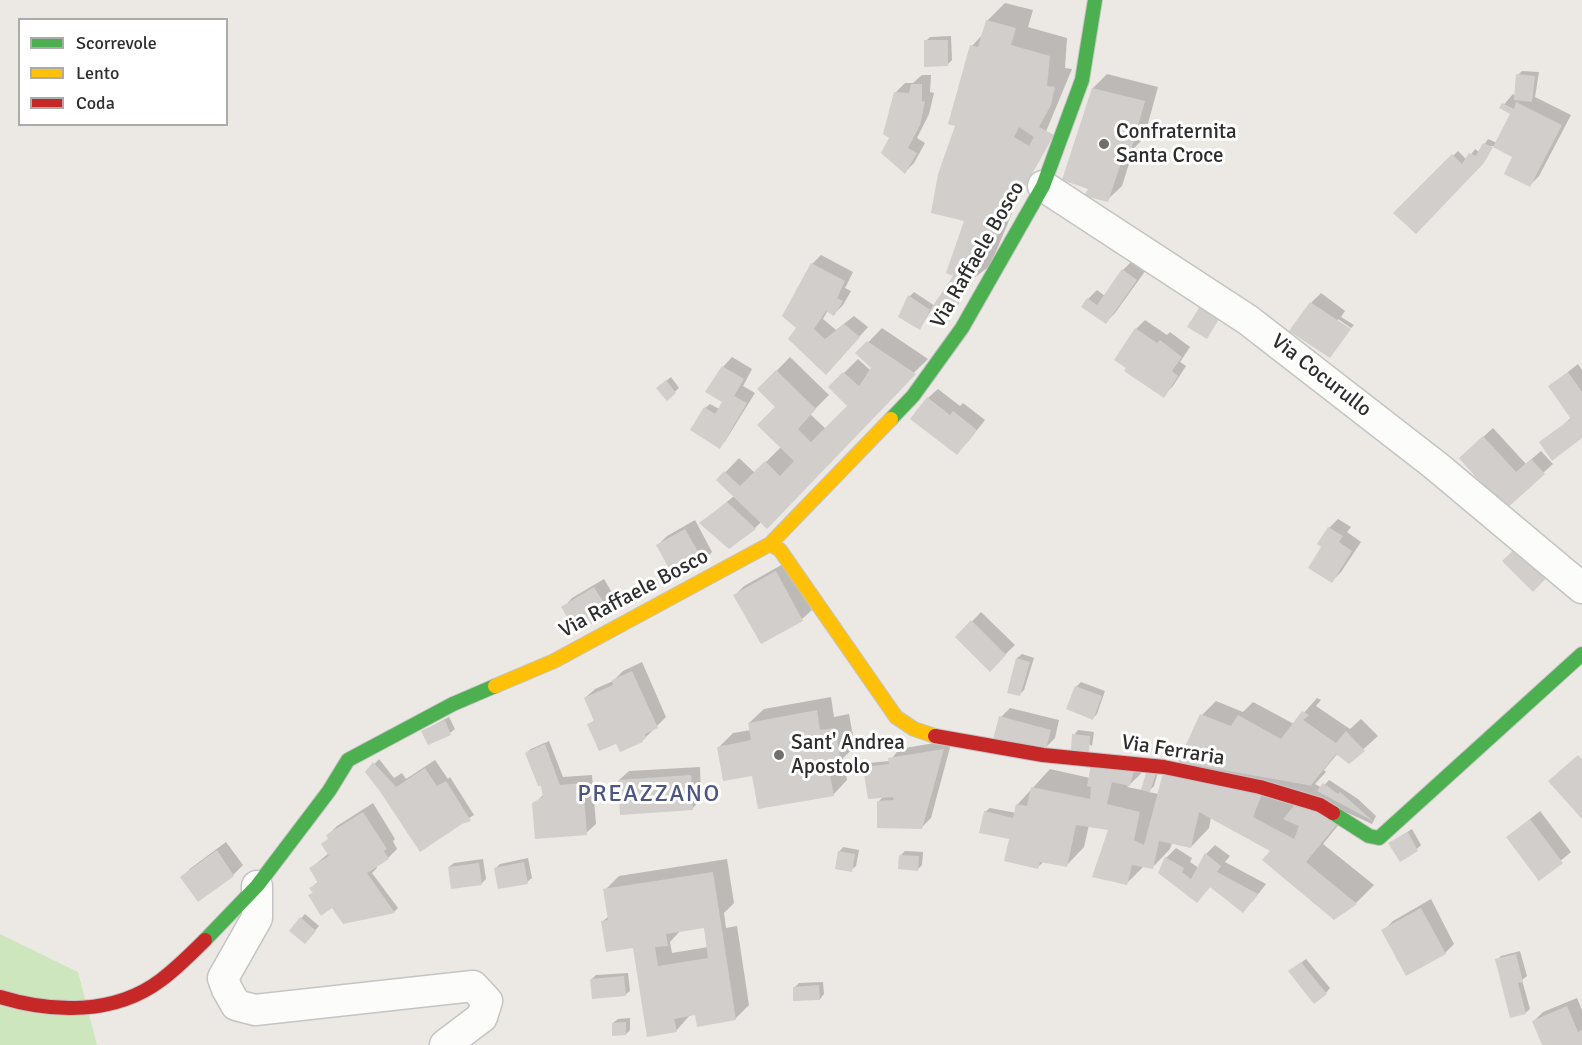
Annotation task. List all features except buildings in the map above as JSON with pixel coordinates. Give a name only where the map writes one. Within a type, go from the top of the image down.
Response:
[{"type":"street","name":"Via Raffaele Bosco","points":[[0,997],[54,1008],[80,1008],[104,1005],[136,995],[160,981],[180,965],[257,886],[329,791],[348,760],[453,704],[554,661],[770,544],[914,396],[962,328],[1043,186],[1082,80],[1095,0]]},
{"type":"street","name":"Via Cocurullo","points":[[1043,186],[1248,320],[1435,465],[1582,588]]},
{"type":"street","name":"Via Ferraria","points":[[770,544],[780,550],[896,717],[914,729],[950,740],[1043,755],[1164,767],[1260,787],[1320,805],[1369,836],[1379,838],[1582,654]]},
{"type":"street","points":[[257,886],[257,918],[223,978],[236,1005],[255,1010],[473,986],[487,1001],[482,1017],[445,1045]]},
{"type":"green space","points":[[0,934],[78,972],[97,1045],[0,1045]]},
{"type":"traffic: fast","points":[[891,419],[913,396],[962,328],[1043,186],[1082,80],[1095,0]]},
{"type":"traffic: fast","points":[[1333,813],[1369,836],[1379,838],[1582,654]]},
{"type":"traffic: fast","points":[[205,940],[257,886],[329,791],[348,760],[453,704],[495,686]]},
{"type":"traffic: slow","points":[[495,686],[554,661],[770,544],[891,419]]},
{"type":"traffic: slow","points":[[770,544],[780,550],[896,717],[914,729],[935,736]]},
{"type":"traffic: jam","points":[[935,736],[1043,755],[1164,767],[1260,787],[1320,805],[1333,813]]},
{"type":"traffic: jam","points":[[0,997],[62,1008],[83,1008],[124,1000],[161,980],[205,940]]},
{"type":"place","name":"Confraternita Santa Croce","points":[[1104,144]]},
{"type":"place","name":"Sant' Andrea Apostolo","points":[[779,755]]},
{"type":"district","name":"PREAZZANO","points":[[649,795]]}]
